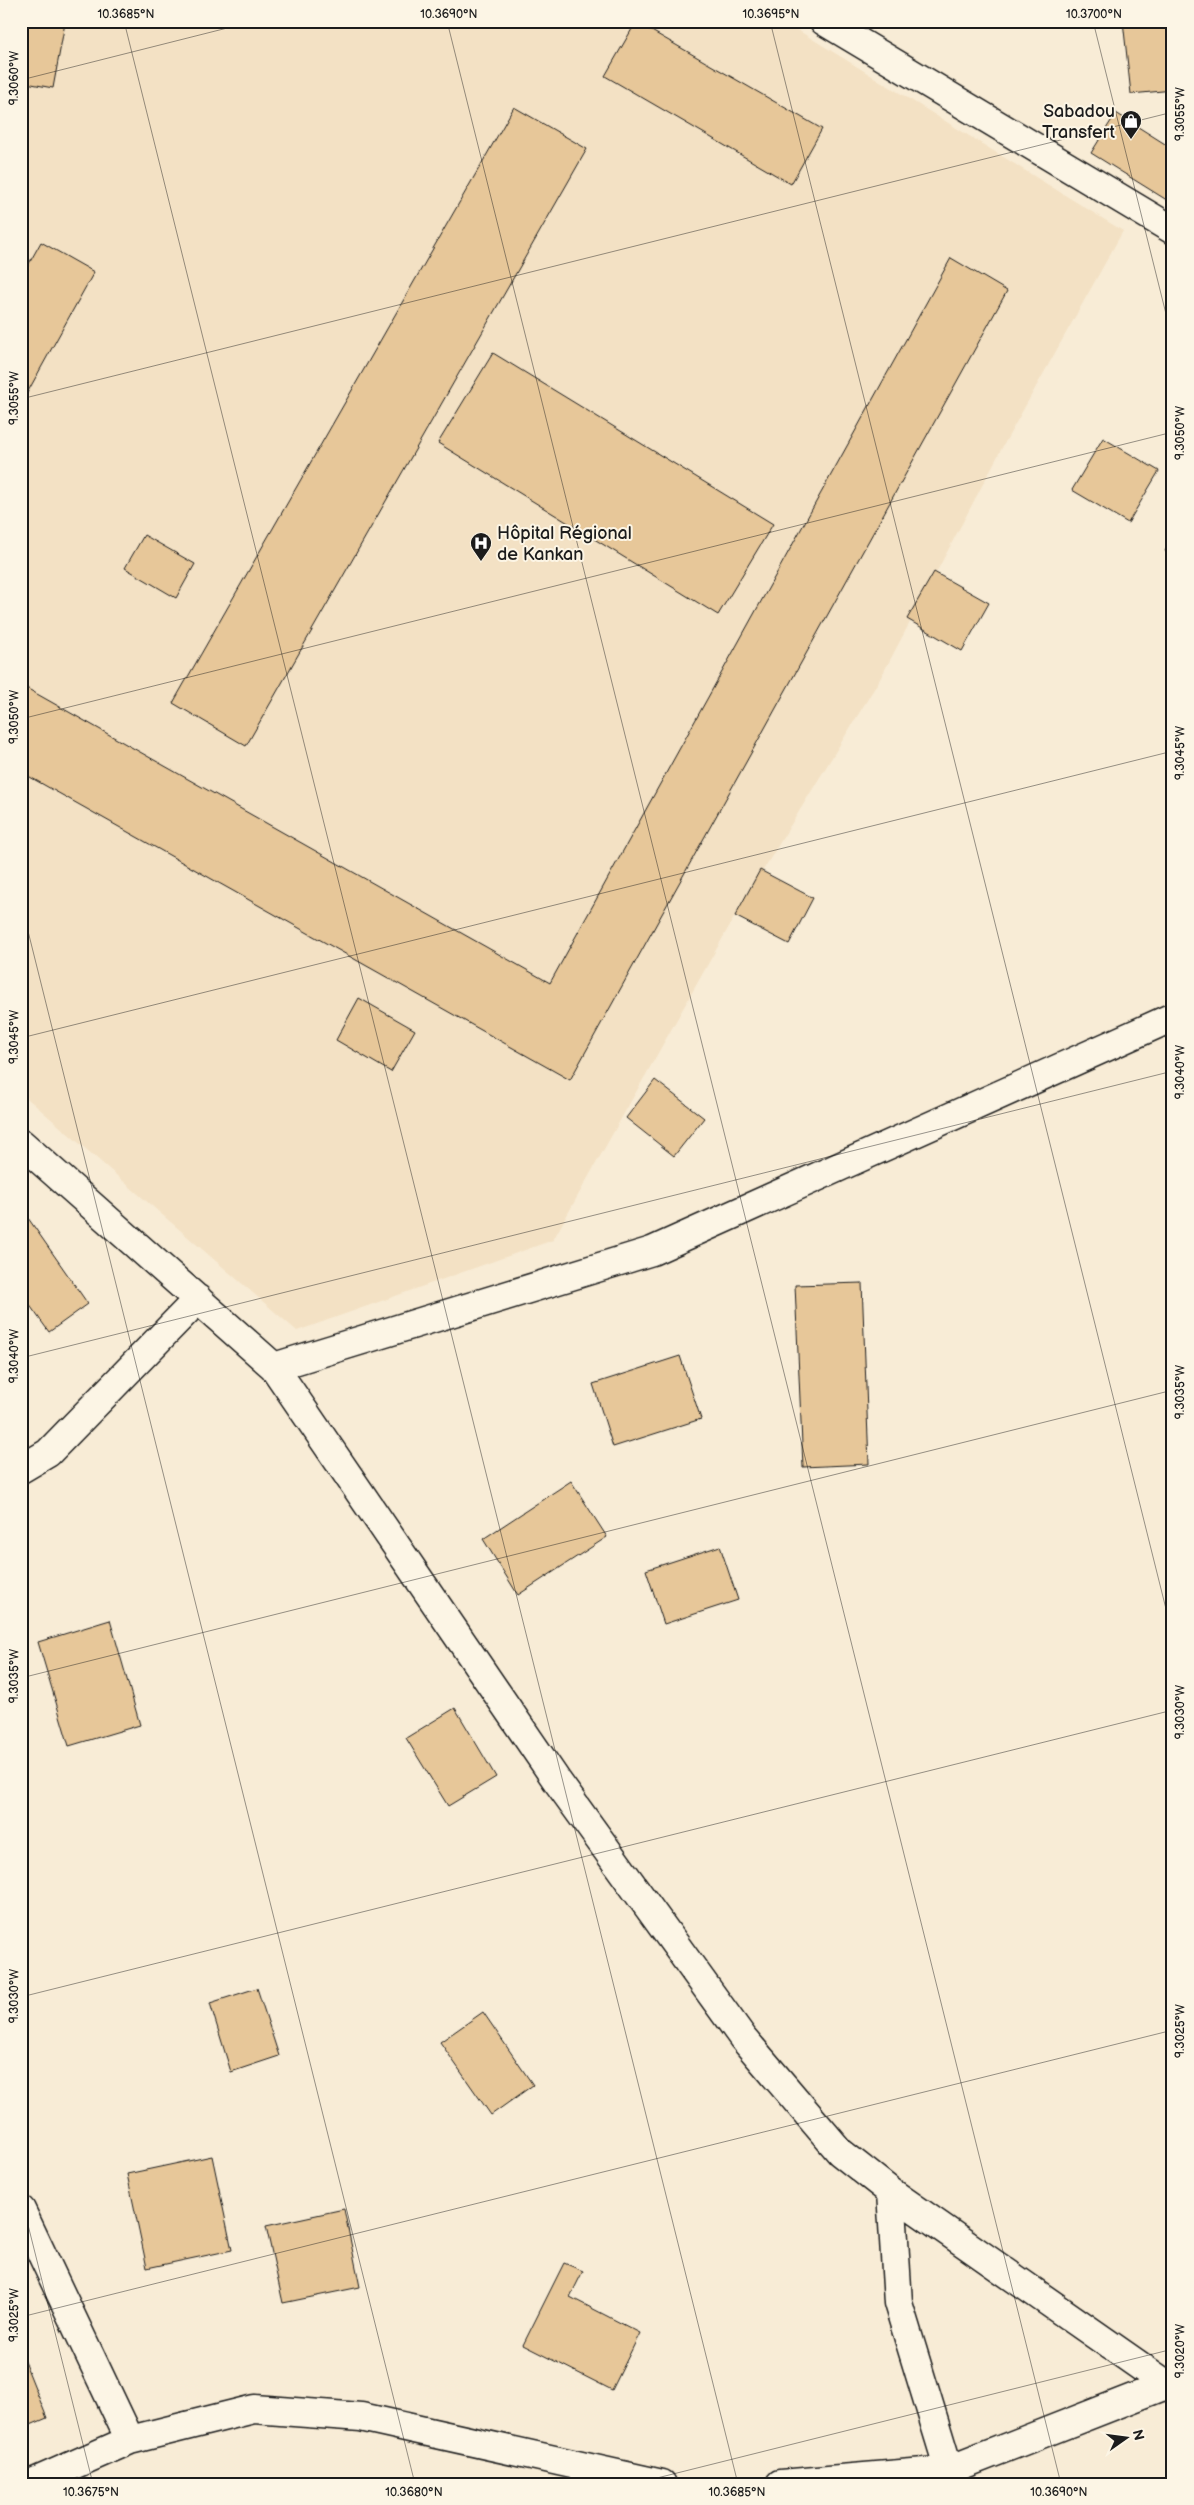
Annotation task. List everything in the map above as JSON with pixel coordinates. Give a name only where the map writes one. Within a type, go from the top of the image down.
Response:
[{"type":"street","points":[[824,21],[1173,230]]},
{"type":"street","points":[[274,1367],[652,1250],[1173,1017]]},
{"type":"street","points":[[21,1143],[274,1367],[557,1781],[743,2038],[840,2152],[891,2192],[1170,2387]]},
{"type":"street","points":[[21,1469],[48,1453],[198,1299]]},
{"type":"street","points":[[891,2192],[898,2303],[947,2479]]},
{"type":"street","points":[[21,2210],[130,2440]]},
{"type":"street","points":[[780,2484],[947,2479],[1170,2387]]},
{"type":"street","points":[[30,2484],[130,2440],[254,2409],[361,2417],[662,2484]]},
{"type":"shaded area","name":"Hôpital Régional de Kankan","points":[[21,21],[783,21],[1123,231],[1003,446],[880,679],[735,916],[553,1240],[297,1331],[21,1093]]},
{"type":"building","points":[[21,21],[65,23],[53,88],[21,82]]},
{"type":"building","points":[[1123,21],[1173,21],[1173,90],[1131,94]]},
{"type":"building","points":[[636,22],[822,129],[791,184],[605,76]]},
{"type":"building","points":[[514,107],[587,149],[246,746],[173,703]]},
{"type":"building","points":[[1116,113],[1173,149],[1173,198],[1170,202],[1091,153]]},
{"type":"building","points":[[41,242],[94,272],[21,404],[21,278]]},
{"type":"building","points":[[951,258],[1007,291],[570,1080],[21,772],[21,685],[550,983]]},
{"type":"building","points":[[493,353],[773,524],[718,615],[438,443]]},
{"type":"building","points":[[1103,438],[1159,471],[1128,523],[1072,490]]},
{"type":"building","points":[[144,535],[195,564],[176,598],[125,568]]},
{"type":"building","points":[[1173,539],[1173,557],[1165,551]]},
{"type":"building","points":[[934,572],[989,603],[962,651],[907,619]]},
{"type":"building","points":[[760,870],[813,898],[789,944],[735,916]]},
{"type":"building","points":[[359,998],[415,1030],[391,1072],[336,1040]]},
{"type":"building","points":[[655,1080],[704,1118],[674,1156],[626,1118]]},
{"type":"building","points":[[21,1208],[88,1304],[49,1332],[21,1293]]},
{"type":"building","points":[[862,1283],[869,1464],[803,1467],[795,1285]]},
{"type":"building","points":[[680,1356],[701,1419],[613,1447],[593,1384]]},
{"type":"building","points":[[571,1481],[607,1537],[518,1595],[483,1539]]},
{"type":"building","points":[[720,1546],[738,1600],[664,1624],[646,1570]]},
{"type":"building","points":[[110,1620],[140,1725],[69,1746],[38,1642]]},
{"type":"building","points":[[455,1708],[496,1777],[448,1806],[406,1738]]},
{"type":"building","points":[[257,1988],[279,2056],[231,2072],[210,2003]]},
{"type":"building","points":[[483,2012],[533,2085],[491,2115],[440,2042]]},
{"type":"building","points":[[212,2156],[232,2250],[147,2268],[127,2174]]},
{"type":"building","points":[[344,2209],[360,2287],[283,2303],[266,2226]]},
{"type":"building","points":[[564,2263],[583,2271],[570,2297],[640,2333],[612,2390],[523,2345]]},
{"type":"building","points":[[21,2353],[47,2418],[21,2429]]},
{"type":"place","name":"Sabadou Transfert","points":[[1131,140]]},
{"type":"place","name":"Hôpital Régional de Kankan","points":[[481,562]]}]
